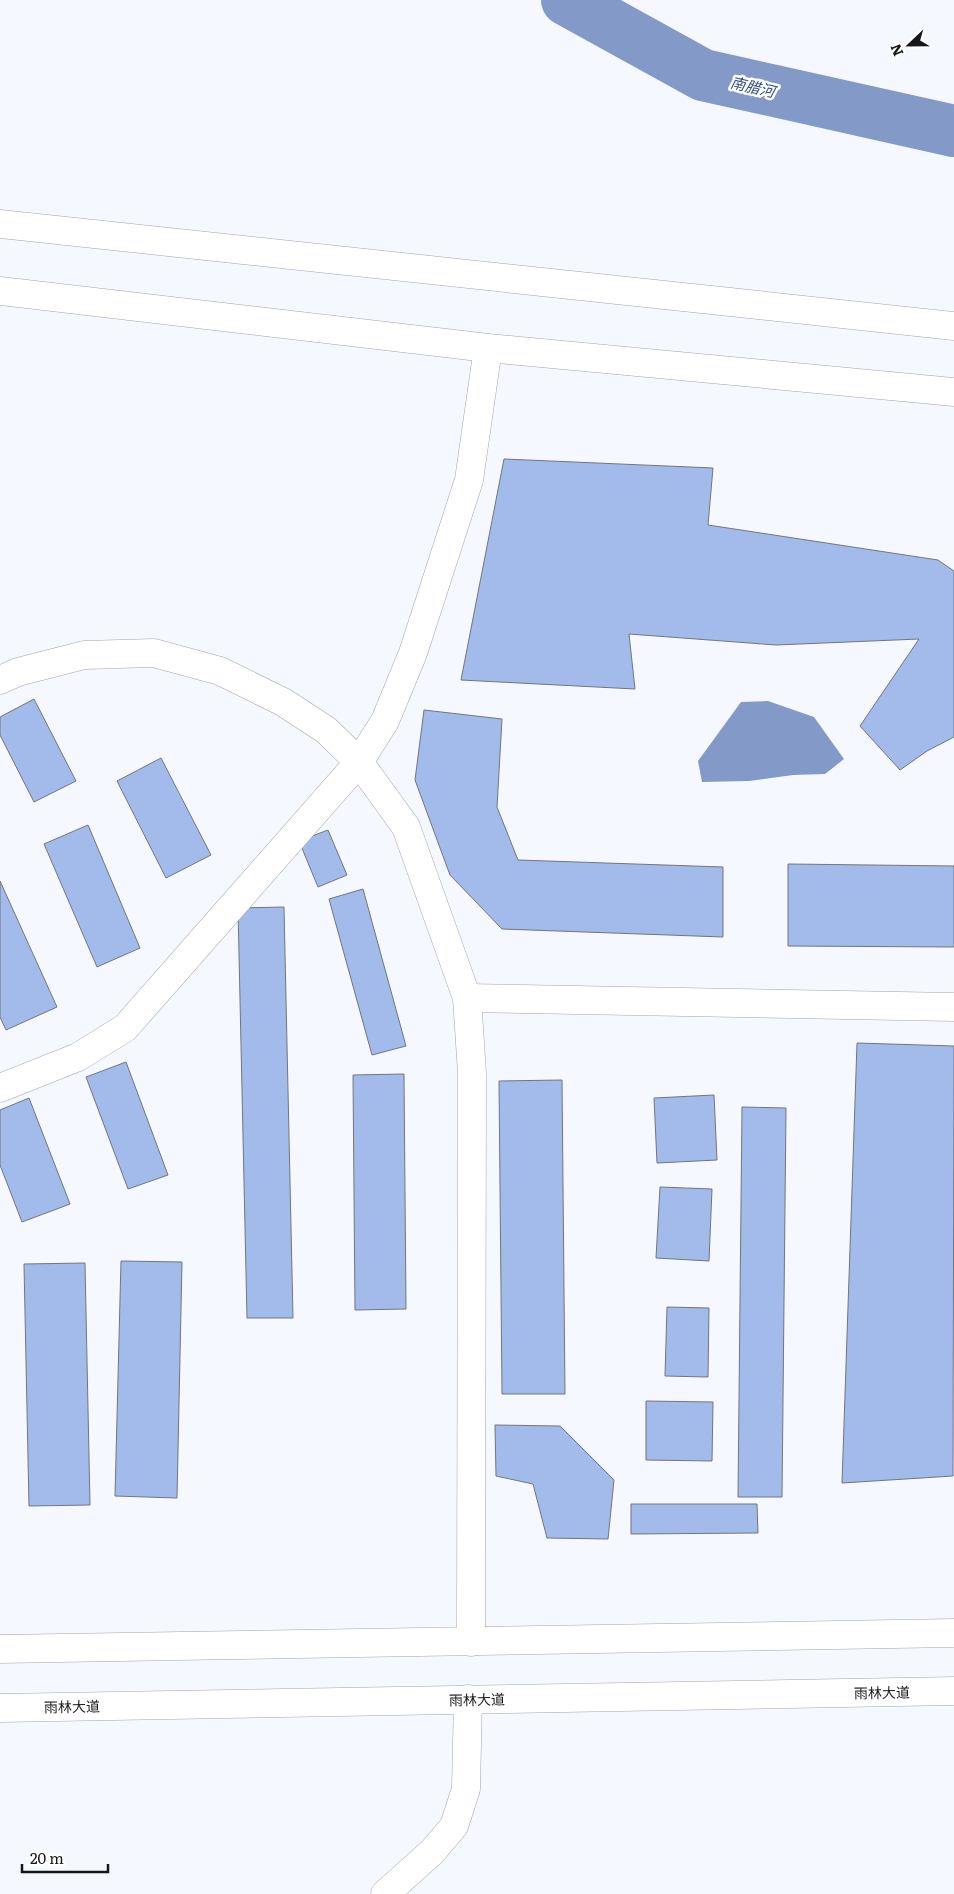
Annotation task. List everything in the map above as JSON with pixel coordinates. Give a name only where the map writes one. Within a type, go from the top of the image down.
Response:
[{"type":"main road","points":[[0,224],[954,326]]},
{"type":"main road","points":[[0,291],[488,348],[954,392]]},
{"type":"main road","points":[[0,1088],[78,1057],[125,1028],[359,762],[385,720],[413,653],[468,480],[488,348]]},
{"type":"main road","points":[[0,680],[18,672],[84,655],[154,653],[220,671],[283,702],[326,730],[359,762],[406,827],[467,998],[472,1073],[471,1642]]},
{"type":"main road","points":[[467,998],[954,1007]]},
{"type":"main road","points":[[0,1650],[954,1633]]},
{"type":"main road","name":"雨林大道","points":[[0,1708],[954,1691]]},
{"type":"main road","points":[[385,1894],[432,1852],[454,1826],[466,1789],[468,1699]]},
{"type":"water","points":[[768,701],[814,717],[844,759],[825,774],[793,775],[749,781],[702,782],[698,761],[741,702]]},
{"type":"building","points":[[504,459],[713,468],[708,525],[938,560],[954,571],[954,737],[927,751],[900,770],[860,726],[919,639],[776,645],[629,634],[635,689],[461,680]]},
{"type":"building","points":[[34,699],[76,781],[34,802],[0,735],[0,717]]},
{"type":"building","points":[[424,710],[502,719],[497,807],[518,860],[723,867],[723,937],[502,929],[450,875],[415,780]]},
{"type":"building","points":[[161,758],[211,855],[166,878],[117,781]]},
{"type":"building","points":[[88,825],[140,948],[97,967],[44,844]]},
{"type":"building","points":[[328,830],[347,875],[318,887],[299,841]]},
{"type":"building","points":[[788,864],[954,866],[954,947],[788,946]]},
{"type":"building","points":[[0,881],[57,1007],[6,1030],[0,1017]]},
{"type":"building","points":[[363,889],[406,1046],[372,1055],[329,899]]},
{"type":"building","points":[[284,907],[293,1318],[247,1318],[238,908]]},
{"type":"building","points":[[857,1043],[954,1046],[953,1476],[842,1483]]},
{"type":"building","points":[[126,1062],[168,1175],[128,1189],[86,1077]]},
{"type":"building","points":[[404,1074],[406,1309],[355,1310],[353,1075]]},
{"type":"building","points":[[562,1080],[565,1394],[502,1394],[499,1081]]},
{"type":"building","points":[[714,1095],[717,1160],[657,1163],[654,1098]]},
{"type":"building","points":[[29,1098],[70,1204],[22,1222],[0,1165],[0,1110]]},
{"type":"building","points":[[742,1107],[786,1108],[782,1497],[738,1497]]},
{"type":"building","points":[[660,1187],[712,1189],[709,1261],[656,1258]]},
{"type":"building","points":[[121,1261],[182,1262],[177,1498],[115,1496]]},
{"type":"building","points":[[85,1263],[90,1505],[29,1506],[24,1264]]},
{"type":"building","points":[[667,1307],[709,1308],[708,1377],[665,1376]]},
{"type":"building","points":[[646,1401],[713,1402],[712,1461],[646,1460]]},
{"type":"building","points":[[495,1425],[560,1426],[614,1480],[608,1539],[547,1538],[533,1484],[496,1476]]},
{"type":"building","points":[[631,1504],[757,1504],[758,1533],[631,1534]]},
{"type":"waterway","name":"南腊河","points":[[567,0],[703,75],[954,131]]}]
